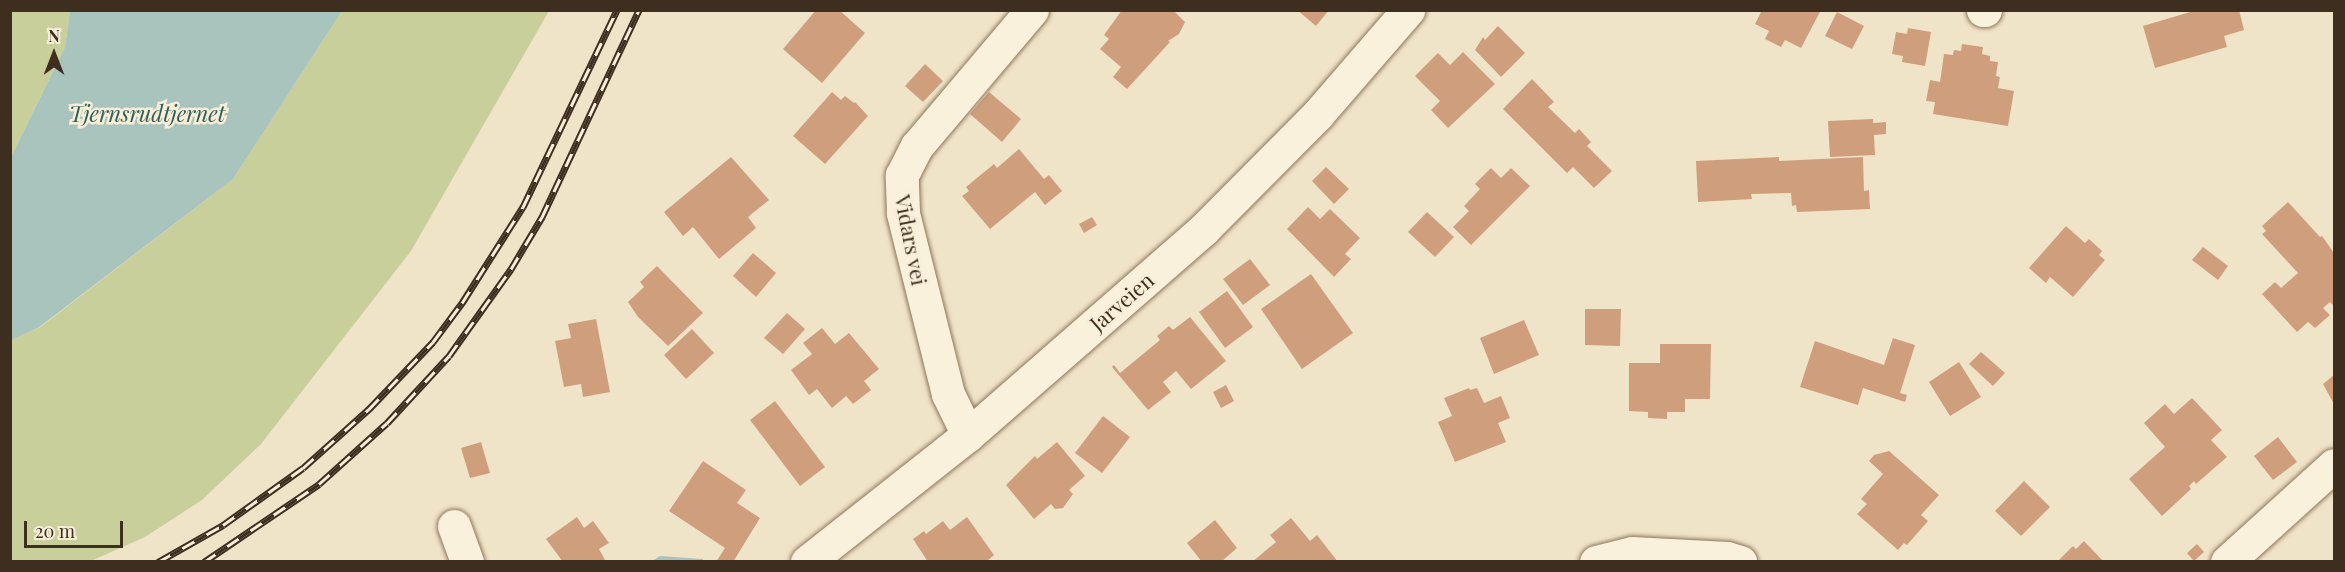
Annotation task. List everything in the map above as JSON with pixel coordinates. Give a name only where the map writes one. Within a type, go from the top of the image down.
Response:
[{"type":"street","name":"Vidars vei","points":[[968,435],[948,394],[903,213],[902,175],[908,160],[931,128],[1032,10]]},
{"type":"street","name":"Jarveien","points":[[807,561],[968,435],[1203,230],[1318,114],[1408,10]]},
{"type":"street","points":[[2227,561],[2334,465]]},
{"type":"street","points":[[454,526],[467,561]]},
{"type":"street","points":[[1596,561],[1632,553],[1727,558],[1740,561]]},
{"type":"green space","points":[[11,11],[70,11],[65,47],[11,157]]},
{"type":"green space","points":[[342,11],[549,11],[411,251],[261,444],[202,500],[145,537],[91,561],[11,561],[10,340],[39,328],[233,179]]},
{"type":"water","name":"Tjernsrudtjernet","points":[[70,11],[342,11],[233,179],[38,328],[11,340],[11,157],[65,47]]},
{"type":"water","points":[[660,556],[703,559],[703,561],[652,561]]},
{"type":"building","points":[[816,10],[839,10],[865,33],[822,83],[783,49]]},
{"type":"building","points":[[1122,10],[1173,10],[1185,22],[1179,34],[1168,41],[1170,42],[1127,89],[1113,77],[1121,67],[1100,49],[1109,39],[1104,35]]},
{"type":"building","points":[[1297,10],[1329,10],[1316,26]]},
{"type":"building","points":[[1762,10],[1821,10],[1801,48],[1785,40],[1781,47],[1765,39],[1769,31],[1755,24]]},
{"type":"building","points":[[2197,10],[2239,10],[2244,30],[2224,36],[2227,47],[2155,68],[2143,26]]},
{"type":"building","points":[[1837,12],[1864,26],[1852,49],[1825,36]]},
{"type":"building","points":[[1498,26],[1525,53],[1501,77],[1475,50],[1483,37],[1485,40]]},
{"type":"building","points":[[1908,28],[1931,32],[1925,66],[1902,62],[1903,56],[1892,54],[1896,32],[1907,34]]},
{"type":"building","points":[[1962,44],[1983,47],[1982,54],[1990,56],[1990,61],[1998,62],[1996,76],[2000,77],[1998,88],[2014,91],[2008,126],[1933,114],[1935,102],[1926,101],[1930,80],[1940,82],[1944,54],[1953,55],[1954,50],[1961,51]]},
{"type":"building","points":[[1463,52],[1495,84],[1448,128],[1431,110],[1440,101],[1415,76],[1438,53],[1450,65]]},
{"type":"building","points":[[925,64],[943,81],[923,102],[905,86]]},
{"type":"building","points":[[1532,79],[1554,102],[1548,107],[1575,133],[1579,129],[1591,142],[1587,146],[1612,171],[1594,188],[1573,167],[1567,173],[1503,109]]},
{"type":"building","points":[[832,92],[841,100],[845,96],[855,102],[868,116],[825,164],[793,136]]},
{"type":"building","points":[[989,92],[1021,119],[1002,142],[970,114]]},
{"type":"building","points":[[1873,119],[1873,123],[1886,122],[1886,134],[1874,135],[1875,155],[1830,157],[1828,121]]},
{"type":"building","points":[[1019,149],[1044,179],[1049,175],[1062,191],[1045,205],[1035,192],[990,229],[962,196],[969,191],[966,187],[994,164],[997,168]]},
{"type":"building","points":[[731,157],[769,200],[748,217],[756,228],[719,259],[693,227],[683,236],[664,212]]},
{"type":"building","points":[[1779,157],[1779,161],[1863,157],[1864,191],[1869,190],[1870,209],[1797,212],[1796,205],[1792,206],[1791,193],[1751,194],[1752,199],[1698,202],[1696,161]]},
{"type":"building","points":[[1326,167],[1349,189],[1334,204],[1312,181]]},
{"type":"building","points":[[1491,168],[1501,178],[1511,168],[1530,186],[1471,245],[1453,227],[1469,211],[1464,206],[1480,189],[1475,184]]},
{"type":"building","points":[[2288,202],[2320,237],[2322,236],[2334,253],[2334,306],[2330,302],[2323,308],[2330,315],[2315,328],[2308,322],[2297,332],[2262,294],[2275,282],[2281,288],[2298,273],[2262,234],[2266,231],[2262,226]]},
{"type":"building","points":[[1308,207],[1320,219],[1330,209],[1360,238],[1345,254],[1351,259],[1334,277],[1287,229]]},
{"type":"building","points":[[1427,212],[1454,237],[1435,257],[1408,232]]},
{"type":"building","points":[[1092,217],[1097,225],[1084,233],[1079,224]]},
{"type":"building","points":[[2066,226],[2085,243],[2089,239],[2102,251],[2099,255],[2105,260],[2073,297],[2050,277],[2046,283],[2029,268]]},
{"type":"building","points":[[2203,247],[2228,266],[2218,280],[2192,260]]},
{"type":"building","points":[[753,253],[776,273],[756,297],[733,276]]},
{"type":"building","points":[[1250,259],[1270,285],[1243,305],[1223,279]]},
{"type":"building","points":[[657,266],[703,313],[668,346],[638,317],[628,302],[644,287],[640,282]]},
{"type":"building","points":[[1311,274],[1353,333],[1302,369],[1261,309]]},
{"type":"building","points":[[1227,291],[1253,327],[1225,348],[1199,312]]},
{"type":"building","points":[[1585,309],[1621,309],[1620,346],[1585,345]]},
{"type":"building","points":[[787,313],[805,329],[783,354],[764,338]]},
{"type":"building","points":[[1190,317],[1226,361],[1191,389],[1176,371],[1163,382],[1171,392],[1148,410],[1112,367],[1114,365],[1120,373],[1160,340],[1157,336],[1169,326],[1173,330]]},
{"type":"building","points":[[596,319],[610,392],[583,397],[581,384],[564,387],[555,341],[571,338],[568,324]]},
{"type":"building","points":[[1524,320],[1539,355],[1494,374],[1480,338]]},
{"type":"building","points":[[822,328],[835,344],[849,333],[879,369],[864,381],[871,390],[853,404],[846,396],[832,408],[817,389],[809,395],[791,370],[812,354],[803,343]]},
{"type":"building","points":[[692,329],[714,353],[686,379],[664,355]]},
{"type":"building","points":[[1893,338],[1915,345],[1900,393],[1907,395],[1905,402],[1863,388],[1858,405],[1800,387],[1815,341],[1884,365]]},
{"type":"building","points":[[1660,344],[1711,344],[1710,399],[1685,399],[1685,412],[1667,412],[1667,419],[1648,418],[1648,412],[1629,411],[1629,363],[1660,363]]},
{"type":"building","points":[[1981,352],[2005,373],[1993,386],[1969,364]]},
{"type":"building","points":[[1959,362],[1981,397],[1950,416],[1929,382]]},
{"type":"building","points":[[2334,375],[2334,404],[2323,384]]},
{"type":"building","points":[[1226,385],[1234,401],[1221,408],[1213,392]]},
{"type":"building","points":[[1469,388],[1470,390],[1477,388],[1484,403],[1501,396],[1510,418],[1498,423],[1506,442],[1455,462],[1438,422],[1452,416],[1444,398]]},
{"type":"building","points":[[2192,398],[2222,430],[2211,440],[2227,457],[2196,484],[2194,481],[2189,486],[2191,489],[2162,516],[2129,479],[2165,447],[2144,423],[2165,404],[2174,414]]},
{"type":"building","points":[[775,401],[825,467],[800,486],[750,420]]},
{"type":"building","points":[[1103,416],[1130,437],[1102,473],[1075,453]]},
{"type":"building","points":[[2278,437],[2297,462],[2273,480],[2254,456]]},
{"type":"building","points":[[481,442],[490,473],[470,478],[461,448]]},
{"type":"building","points":[[1057,442],[1085,476],[1069,490],[1073,494],[1063,508],[1055,509],[1051,504],[1034,519],[1006,485],[1035,456],[1037,459]]},
{"type":"building","points":[[1889,451],[1939,495],[1921,515],[1928,521],[1907,545],[1904,543],[1898,550],[1857,514],[1867,504],[1861,499],[1883,474],[1869,461],[1874,455]]},
{"type":"building","points":[[703,461],[746,490],[737,503],[760,518],[733,562],[716,562],[725,548],[669,511]]},
{"type":"building","points":[[2024,481],[2050,507],[2021,536],[1995,511]]},
{"type":"building","points":[[577,517],[584,528],[593,521],[609,543],[599,549],[606,562],[563,562],[546,539]]},
{"type":"building","points":[[967,517],[994,555],[986,562],[928,562],[913,539],[924,531],[926,534],[943,521],[950,530]]},
{"type":"building","points":[[1291,518],[1310,541],[1317,535],[1338,562],[1252,562],[1276,542],[1270,535]]},
{"type":"building","points":[[1215,520],[1237,548],[1221,562],[1202,562],[1187,543]]},
{"type":"building","points":[[2084,541],[2104,562],[2057,562],[2073,546],[2076,549]]},
{"type":"building","points":[[2197,544],[2204,552],[2194,561],[2187,553]]},
{"type":"railway","points":[[158,562],[223,525],[303,468],[369,409],[433,342],[462,303],[523,207],[617,10]]},
{"type":"railway","points":[[204,562],[319,484],[387,423],[449,356],[511,269],[542,217],[639,10]]}]
